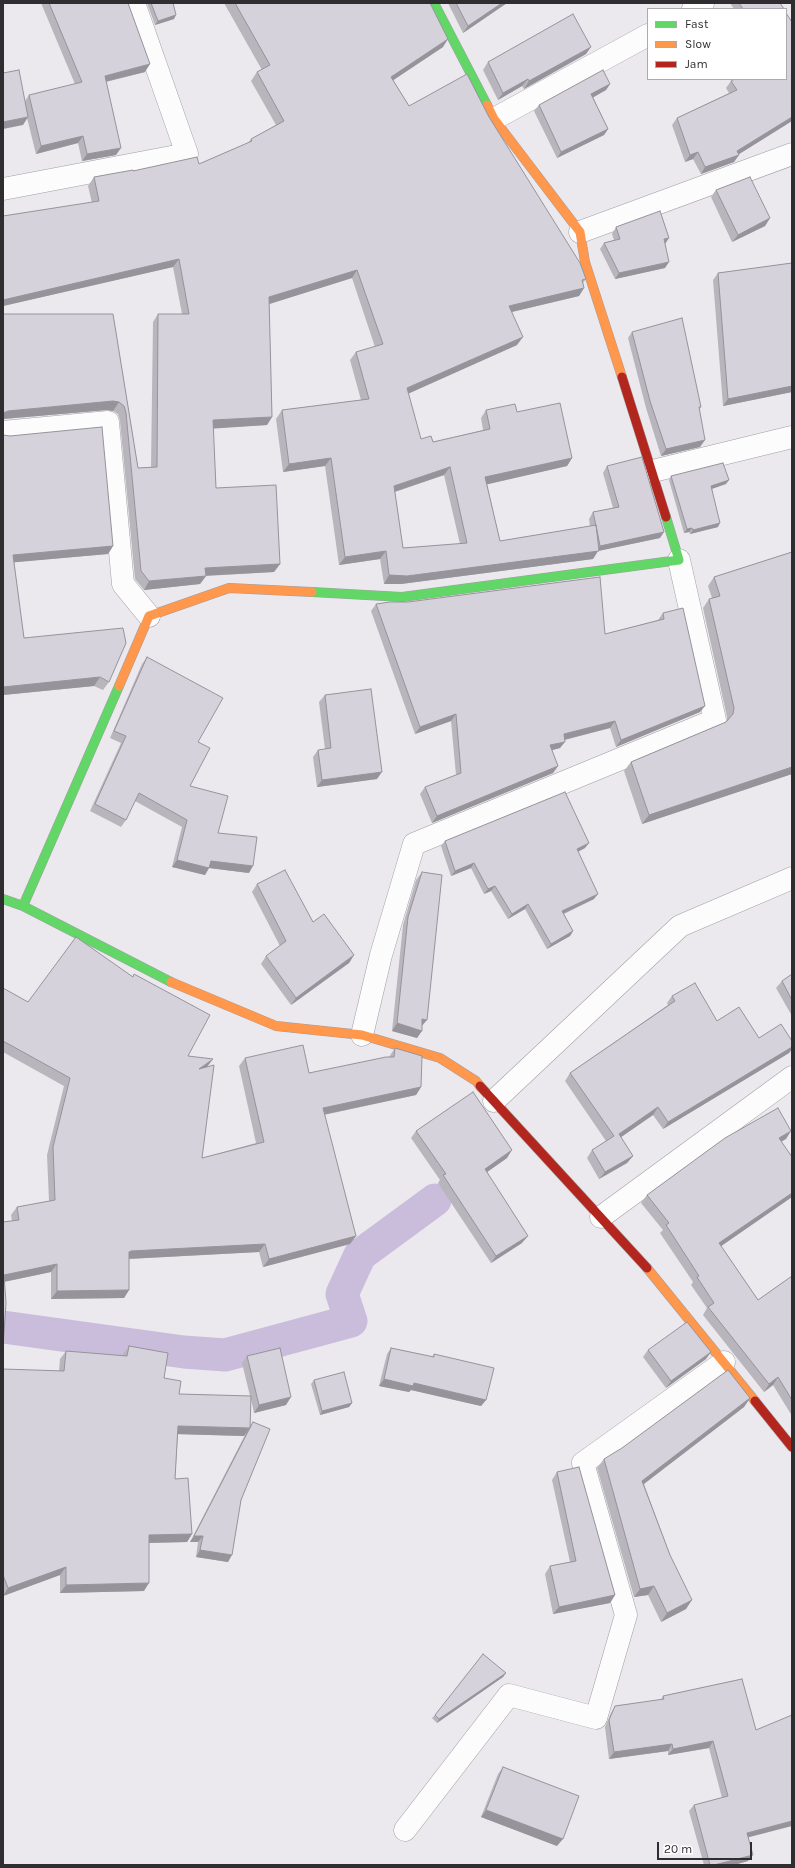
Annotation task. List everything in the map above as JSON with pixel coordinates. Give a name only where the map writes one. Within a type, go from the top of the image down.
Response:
[{"type":"street","points":[[3,189],[188,154],[134,3]]},
{"type":"street","points":[[362,1035],[381,955],[414,844],[715,720],[678,560],[653,471],[585,262],[580,232],[494,119],[434,3]]},
{"type":"street","points":[[494,119],[647,36]]},
{"type":"street","points":[[580,232],[792,154]]},
{"type":"street","points":[[3,432],[108,422],[123,584],[149,616]]},
{"type":"street","points":[[653,471],[792,437]]},
{"type":"street","points":[[23,906],[149,616],[229,588],[402,597],[678,560]]},
{"type":"street","points":[[494,1101],[680,926],[792,878]]},
{"type":"street","points":[[3,899],[23,906],[160,978],[276,1026],[362,1035],[440,1058],[476,1081],[662,1284],[792,1447]]},
{"type":"street","points":[[601,1217],[792,1077]]},
{"type":"street","points":[[405,1830],[509,1695],[596,1718],[626,1615],[583,1463],[724,1362]]},
{"type":"building","points":[[49,3],[128,3],[150,64],[105,76],[121,148],[87,154],[83,136],[41,146],[29,95],[82,82]]},
{"type":"building","points":[[151,3],[173,3],[176,15],[158,21]]},
{"type":"building","points":[[235,3],[430,3],[448,39],[391,77],[409,106],[467,74],[489,117],[580,263],[586,279],[582,280],[584,288],[509,306],[523,337],[407,388],[421,439],[431,436],[433,442],[490,429],[486,410],[515,404],[517,412],[560,403],[572,458],[485,477],[500,541],[596,525],[599,551],[407,576],[389,575],[386,551],[345,557],[331,458],[289,464],[282,410],[369,399],[356,352],[383,344],[357,270],[269,297],[272,417],[213,420],[216,488],[276,485],[280,564],[205,568],[206,576],[149,581],[141,571],[126,413],[124,406],[119,402],[113,401],[8,411],[3,413],[3,314],[113,314],[138,468],[157,467],[158,314],[189,314],[179,259],[3,300],[3,216],[99,201],[94,177],[133,171],[197,157],[199,164],[252,141],[251,139],[284,121],[257,72],[270,65]],"holes":[[[450,467],[467,543],[403,548],[394,486]]]},
{"type":"building","points":[[456,3],[502,3],[468,26]]},
{"type":"building","points":[[739,3],[780,3],[783,8],[742,8]]},
{"type":"building","points":[[573,14],[591,47],[529,81],[528,79],[503,93],[488,62]]},
{"type":"building","points":[[787,14],[792,22],[792,117],[737,151],[739,155],[705,167],[698,152],[690,155],[677,118],[737,90],[731,81],[787,80]]},
{"type":"building","points":[[19,70],[28,117],[3,122],[3,73]]},
{"type":"building","points":[[603,70],[610,84],[591,94],[608,129],[561,152],[539,105]]},
{"type":"building","points":[[750,177],[770,218],[738,235],[716,190]]},
{"type":"building","points":[[660,211],[669,238],[664,239],[669,262],[619,273],[604,243],[620,239],[616,227]]},
{"type":"building","points":[[792,263],[792,386],[728,399],[718,273]]},
{"type":"building","points":[[682,318],[701,407],[699,407],[705,440],[666,449],[650,401],[632,332]]},
{"type":"building","points":[[102,427],[113,546],[13,555],[24,638],[123,628],[126,643],[109,682],[100,677],[3,687],[3,435],[10,436]]},
{"type":"building","points":[[642,457],[664,532],[600,546],[593,512],[619,507],[607,466]]},
{"type":"building","points":[[723,463],[729,480],[711,486],[720,523],[693,530],[692,528],[687,529],[671,476]]},
{"type":"building","points":[[792,552],[792,767],[649,815],[631,762],[726,722],[733,714],[734,708],[709,599],[720,596],[714,577]]},
{"type":"building","points":[[600,577],[605,634],[664,619],[663,613],[683,608],[705,706],[621,740],[615,721],[564,734],[565,742],[550,745],[558,766],[437,816],[425,787],[461,773],[456,714],[420,727],[376,604],[408,602]]},
{"type":"building","points":[[147,657],[223,698],[198,742],[210,748],[190,786],[228,796],[218,833],[257,837],[253,866],[211,861],[209,868],[177,860],[187,820],[139,793],[126,820],[95,804],[126,736],[114,731]]},
{"type":"building","points":[[371,689],[382,772],[322,780],[318,750],[331,748],[325,695]]},
{"type":"building","points":[[565,792],[589,843],[577,849],[598,894],[562,911],[573,931],[551,944],[528,904],[512,914],[495,886],[488,889],[474,863],[455,871],[445,841]]},
{"type":"building","points":[[285,870],[313,922],[324,914],[354,955],[296,998],[266,956],[286,941],[257,884]]},
{"type":"building","points":[[422,872],[442,875],[427,1020],[422,1019],[422,1031],[397,1023],[408,917]]},
{"type":"building","points":[[76,937],[133,977],[134,974],[210,1015],[188,1056],[213,1059],[199,1069],[214,1065],[202,1158],[264,1142],[245,1058],[303,1045],[309,1073],[386,1057],[394,1057],[395,1048],[422,1056],[421,1087],[323,1108],[356,1236],[269,1259],[265,1244],[131,1251],[129,1252],[129,1290],[57,1291],[57,1264],[4,1275],[6,1303],[3,1347],[3,1222],[19,1220],[17,1207],[55,1200],[53,1147],[70,1078],[3,1041],[3,988],[28,1002]]},
{"type":"building","points":[[792,974],[792,1000],[782,981]]},
{"type":"building","points":[[695,983],[717,1021],[739,1007],[759,1038],[781,1024],[792,1041],[792,1047],[668,1122],[658,1107],[619,1134],[633,1156],[605,1172],[592,1150],[614,1136],[570,1073],[675,1001],[672,996]]},
{"type":"building","points":[[473,1092],[512,1150],[485,1169],[528,1236],[496,1256],[443,1175],[446,1174],[416,1131]]},
{"type":"building","points":[[778,1108],[791,1131],[779,1138],[792,1157],[792,1193],[719,1243],[758,1300],[792,1276],[792,1400],[778,1377],[769,1384],[708,1307],[714,1303],[697,1277],[699,1276],[666,1225],[669,1223],[647,1195],[725,1138]]},
{"type":"building","points":[[687,1322],[711,1352],[671,1381],[648,1350]]},
{"type":"building","points":[[129,1346],[168,1353],[164,1378],[181,1381],[179,1394],[251,1396],[250,1428],[178,1426],[175,1479],[188,1478],[192,1534],[149,1535],[149,1583],[66,1585],[66,1567],[8,1588],[3,1575],[3,1369],[64,1371],[66,1351],[127,1356]]},
{"type":"building","points":[[280,1348],[291,1397],[259,1405],[247,1356]]},
{"type":"building","points":[[391,1348],[434,1357],[434,1354],[494,1368],[486,1400],[414,1383],[413,1386],[384,1379]]},
{"type":"building","points":[[728,1370],[750,1398],[642,1481],[670,1555],[692,1600],[667,1613],[654,1586],[640,1589],[604,1459],[622,1448]]},
{"type":"building","points":[[344,1372],[352,1403],[322,1411],[314,1380]]},
{"type":"building","points":[[253,1422],[270,1429],[241,1500],[232,1555],[200,1550],[203,1536],[194,1536]]},
{"type":"building","points":[[579,1467],[615,1595],[559,1607],[550,1566],[576,1561],[557,1472]]},
{"type":"building","points":[[483,1654],[506,1673],[439,1719],[435,1715]]},
{"type":"building","points":[[742,1679],[756,1730],[792,1715],[792,1821],[747,1833],[753,1855],[710,1865],[694,1805],[728,1796],[713,1741],[673,1749],[672,1744],[614,1752],[609,1720],[615,1706],[664,1699],[663,1696]]},
{"type":"building","points":[[503,1767],[579,1796],[563,1839],[486,1810]]},
{"type":"waterway","points":[[3,1327],[184,1352],[225,1355],[351,1321],[342,1294],[360,1255],[435,1200]]},
{"type":"traffic: fast","points":[[434,3],[487,105]]},
{"type":"traffic: fast","points":[[312,592],[402,597],[679,560],[666,517]]},
{"type":"traffic: fast","points":[[23,906],[119,686]]},
{"type":"traffic: fast","points":[[3,899],[23,906],[171,982]]},
{"type":"traffic: slow","points":[[487,105],[494,119],[580,232],[585,262],[622,377]]},
{"type":"traffic: slow","points":[[119,686],[149,616],[229,588],[312,592]]},
{"type":"traffic: slow","points":[[171,982],[276,1026],[362,1035],[440,1058],[476,1081],[480,1086]]},
{"type":"traffic: slow","points":[[647,1268],[755,1401]]},
{"type":"traffic: jam","points":[[622,377],[666,517]]},
{"type":"traffic: jam","points":[[480,1086],[647,1268]]},
{"type":"traffic: jam","points":[[755,1401],[792,1447]]}]
